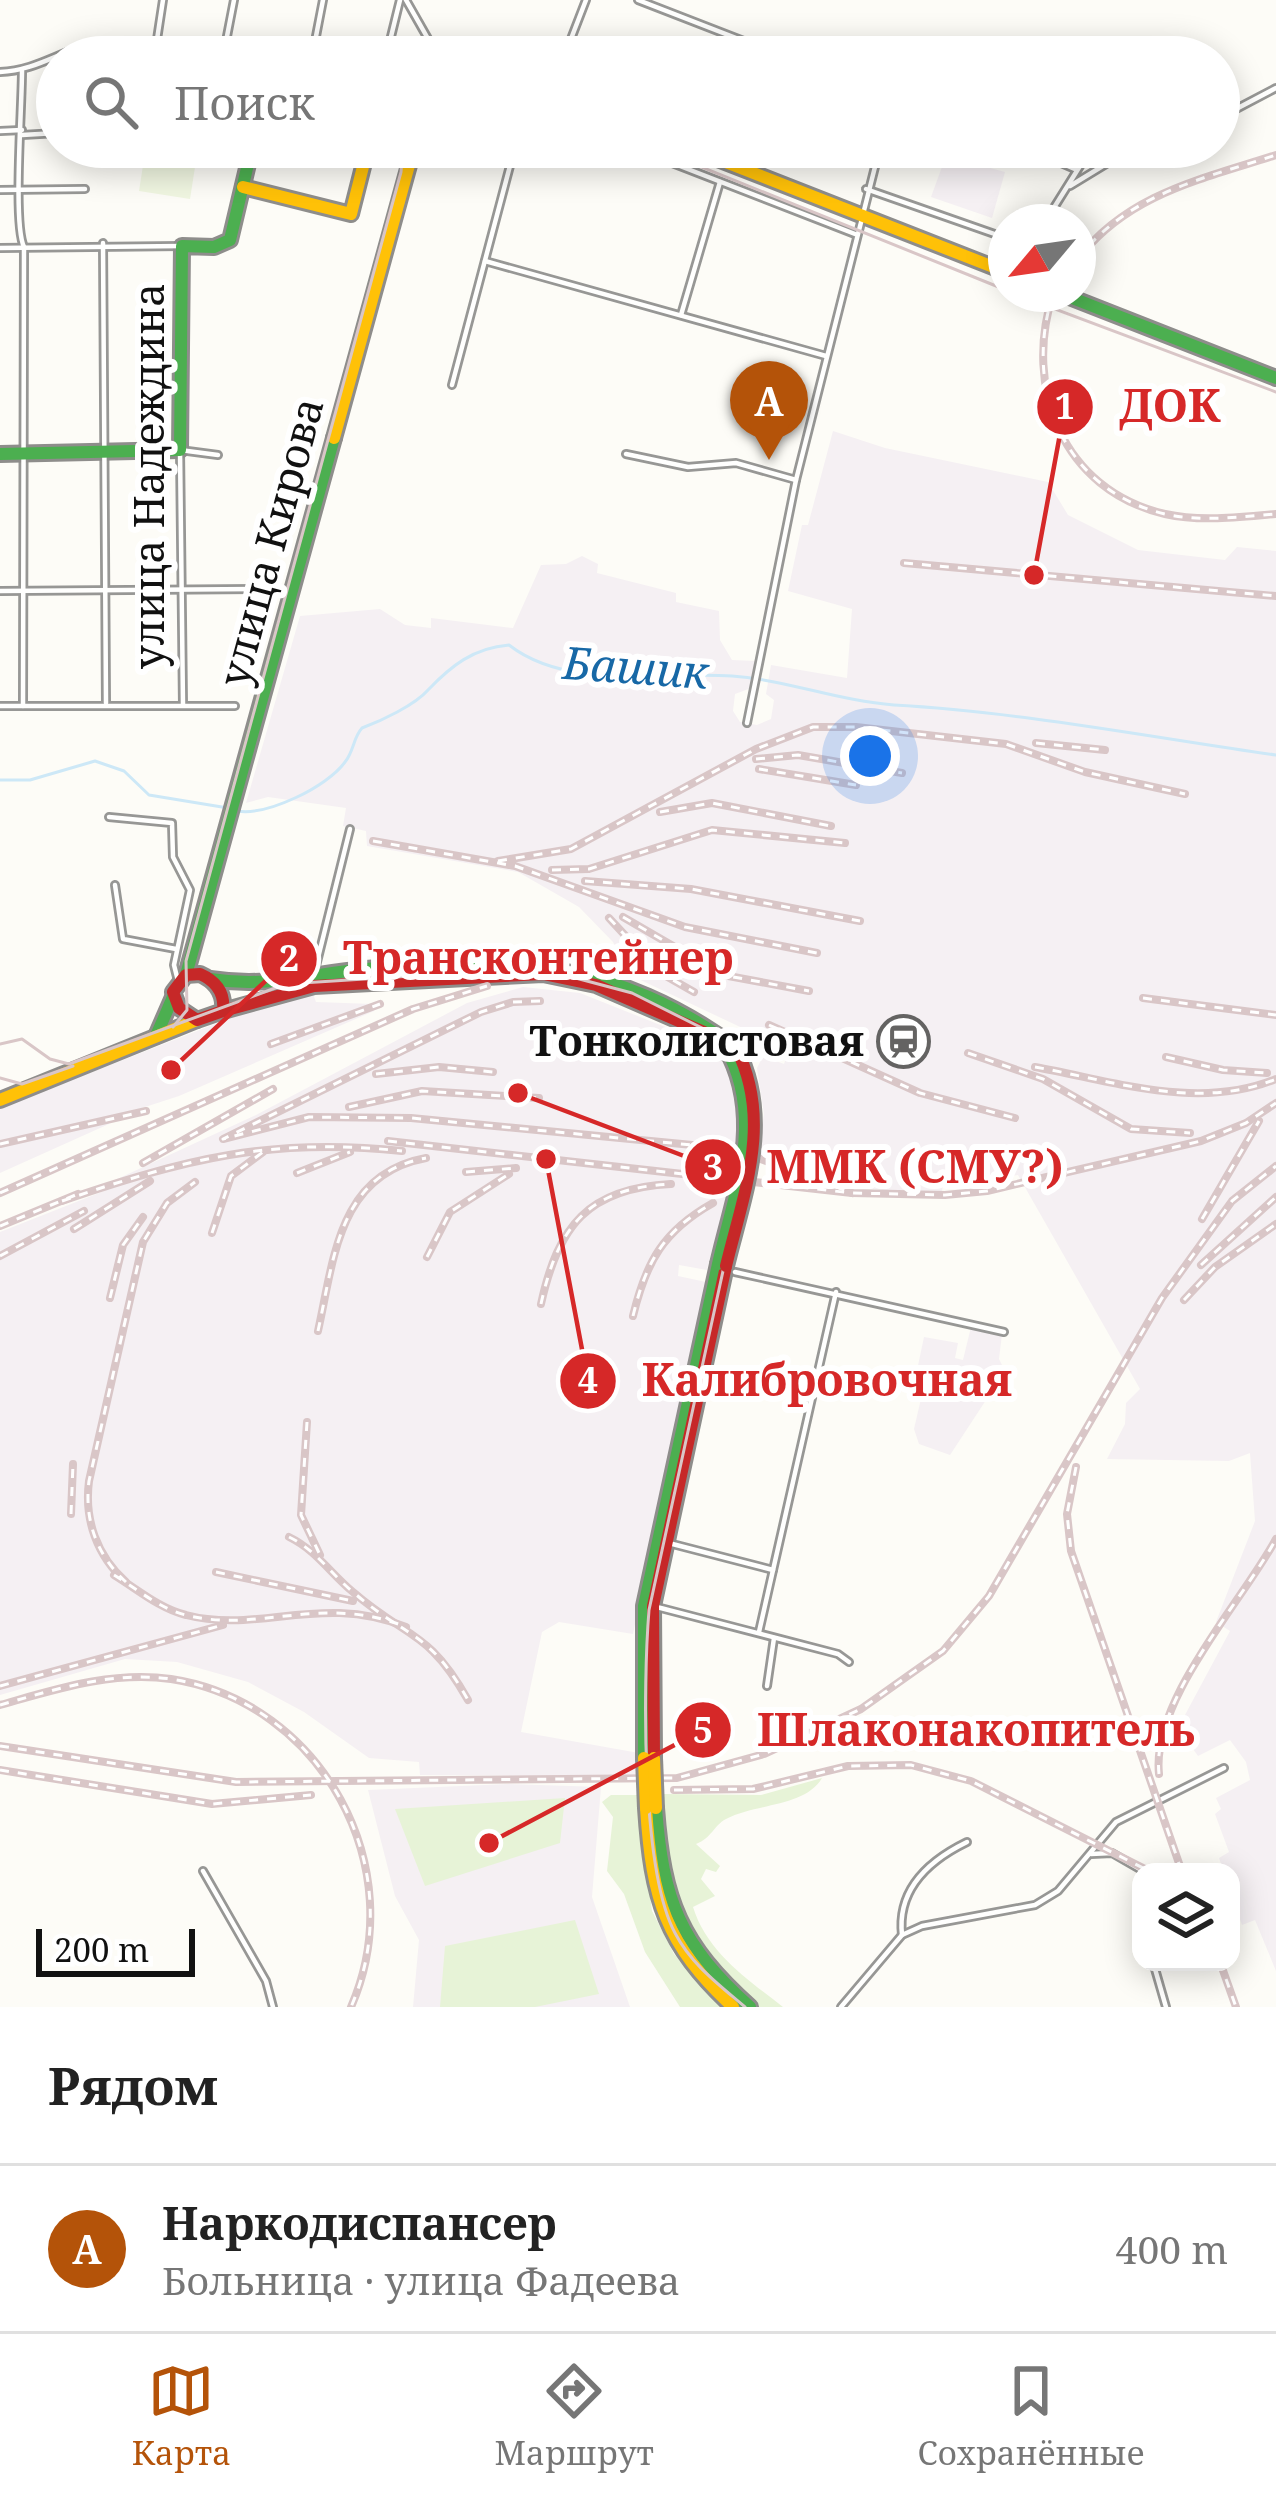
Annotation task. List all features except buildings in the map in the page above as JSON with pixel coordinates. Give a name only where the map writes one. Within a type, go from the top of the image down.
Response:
[{"type":"main road","points":[[182,246],[227,242],[248,168]]},
{"type":"main road","points":[[244,187],[351,214],[363,168]]},
{"type":"main road","name":"улица Кирова","points":[[155,1037],[193,955],[408,168]]},
{"type":"main road","points":[[740,168],[988,265]]},
{"type":"main road","name":"улица Надеждина","points":[[180,450],[182,246]]},
{"type":"main road","points":[[1096,308],[1276,378]]},
{"type":"main road","points":[[0,454],[180,450]]},
{"type":"main road","points":[[193,955],[223,996],[223,1011]]},
{"type":"main road","points":[[182,979],[207,977],[254,986],[314,980],[566,976],[704,1032],[733,1052],[745,1084],[749,1114],[726,1267],[640,1640],[652,1888],[666,1931],[688,1966],[733,2007]]},
{"type":"main road","points":[[0,1100],[196,1020],[314,980]]},
{"type":"main road","points":[[173,997],[196,1020]]},
{"type":"main road","points":[[649,1758],[653,1606],[661,1541]]},
{"type":"main road","points":[[651,1808],[662,1887],[675,1927],[697,1959],[750,2007]]},
{"type":"street","points":[[158,36],[163,0]]},
{"type":"street","points":[[227,36],[234,0]]},
{"type":"street","points":[[316,36],[323,0]]},
{"type":"street","points":[[403,0],[426,36]]},
{"type":"street","points":[[392,36],[403,0]]},
{"type":"street","points":[[571,36],[586,0]]},
{"type":"street","points":[[638,0],[730,36]]},
{"type":"street","points":[[0,72],[36,65]]},
{"type":"street","points":[[22,71],[22,191],[15,220],[24,247],[23,706]]},
{"type":"street","points":[[1240,107],[1276,88]]},
{"type":"street","points":[[0,131],[36,133]]},
{"type":"street","points":[[452,385],[508,168]]},
{"type":"street","points":[[686,168],[855,234]]},
{"type":"street","points":[[747,723],[796,480],[873,168]]},
{"type":"street","points":[[1057,204],[1077,170],[1072,168]]},
{"type":"street","points":[[1067,188],[1098,168]]},
{"type":"street","points":[[681,315],[720,181]]},
{"type":"street","points":[[0,190],[85,189]]},
{"type":"street","points":[[866,189],[988,232]]},
{"type":"street","points":[[103,243],[106,703]]},
{"type":"street","points":[[0,248],[103,243],[182,246]]},
{"type":"street","points":[[484,261],[826,356]]},
{"type":"street","points":[[180,450],[218,455]]},
{"type":"street","name":"улица Надеждина","points":[[180,450],[183,705]]},
{"type":"street","points":[[626,454],[688,467],[736,463],[796,480]]},
{"type":"street","points":[[0,591],[271,589]]},
{"type":"street","points":[[0,706],[235,706]]},
{"type":"street","points":[[109,817],[172,823],[173,857],[190,890],[176,949],[182,979]]},
{"type":"street","points":[[314,980],[350,829]]},
{"type":"street","points":[[115,886],[122,939],[176,949]]},
{"type":"street","points":[[726,1267],[1004,1332]]},
{"type":"street","points":[[759,1633],[836,1292]]},
{"type":"street","points":[[661,1541],[773,1570]]},
{"type":"street","points":[[653,1606],[849,1662]]},
{"type":"street","points":[[767,1686],[774,1637]]},
{"type":"street","points":[[841,2007],[902,1935],[1035,1905],[1058,1891],[1116,1822],[1224,1768]]},
{"type":"street","points":[[902,1935],[902,1899],[938,1856],[967,1842]]},
{"type":"street","points":[[1091,1854],[1112,1853],[1132,1865]]},
{"type":"street","points":[[203,1871],[254,1958],[273,2007]]},
{"type":"street","points":[[1156,1971],[1166,2007]]},
{"type":"shaded area","points":[[942,168],[1005,172],[996,204],[988,204],[988,217],[931,197]]},
{"type":"shaded area","points":[[833,431],[885,448],[1048,482],[1068,515],[1138,550],[1225,560],[1237,547],[1276,551],[1276,1971],[1255,1920],[1242,1925],[1240,1919],[1240,1863],[1221,1863],[1219,1858],[1229,1852],[1215,1814],[1221,1809],[1216,1798],[1250,1780],[1246,1762],[1230,1740],[1198,1756],[1178,1728],[1230,1631],[1216,1622],[1255,1521],[1250,1453],[1229,1461],[1107,1459],[1125,1424],[1126,1403],[1140,1389],[1018,1175],[943,1185],[942,1191],[883,1190],[829,1184],[769,1165],[767,1159],[756,1158],[764,1114],[757,1068],[763,1056],[784,1064],[789,1050],[630,975],[613,942],[579,907],[518,872],[367,846],[366,831],[343,826],[346,808],[268,797],[246,803],[300,616],[380,609],[405,625],[431,628],[431,618],[513,628],[541,565],[566,564],[582,556],[598,564],[597,573],[676,593],[676,602],[719,611],[720,640],[732,660],[755,661],[751,688],[735,694],[733,711],[740,722],[757,725],[771,719],[774,700],[766,694],[771,665],[847,678],[852,609],[788,591],[802,525],[808,525]]},
{"type":"shaded area","points":[[523,987],[580,993],[713,1046],[736,1077],[741,1109],[731,1168],[749,1171],[728,1247],[721,1240],[713,1246],[707,1270],[679,1265],[678,1276],[706,1282],[633,1634],[559,1622],[542,1632],[521,1732],[639,1753],[641,1777],[420,1775],[419,1762],[369,1758],[304,1712],[248,1682],[177,1662],[125,1659],[0,1695],[0,1232],[104,1191],[102,1186],[256,1115],[467,1003]]},
{"type":"shaded area","points":[[313,994],[316,1002],[373,1004],[374,1011],[179,1096],[108,1119],[109,1124],[0,1173],[0,1108],[284,997]]},
{"type":"shaded area","points":[[971,1327],[1002,1334],[999,1359],[1005,1371],[950,1455],[919,1444],[914,1429],[926,1377],[916,1375],[924,1337],[958,1343],[955,1358],[963,1360]]},
{"type":"shaded area","points":[[508,1784],[601,1787],[592,1897],[630,2007],[413,2007],[419,1940],[395,1896],[368,1790]]},
{"type":"green space","points":[[143,168],[195,168],[190,199],[139,191]]},
{"type":"green space","points":[[822,1778],[804,1794],[726,1819],[696,1844],[720,1866],[716,1872],[706,1869],[701,1879],[715,1896],[693,1907],[699,1923],[730,1963],[783,2007],[756,2007],[709,1960],[681,1914],[667,1861],[664,1794],[761,1795]]},
{"type":"green space","points":[[611,1795],[638,1795],[652,1911],[674,1954],[721,2007],[680,2007],[645,1952],[624,1894],[607,1871],[613,1817],[602,1802]]},
{"type":"green space","points":[[565,1798],[560,1843],[425,1886],[395,1809]]},
{"type":"green space","points":[[575,1920],[599,1994],[535,2007],[440,2007],[445,1946]]},
{"type":"waterway","name":"Башик","points":[[237,811],[264,809],[311,790],[345,762],[362,728],[415,701],[464,660],[509,645],[559,669],[587,674],[752,678],[874,703],[1037,719],[1276,755]]},
{"type":"waterway","name":"Башик","points":[[0,780],[30,780],[95,761],[124,771],[149,795],[228,808]]},
{"type":"tram line","points":[[173,1027],[187,1010],[186,961],[401,168]]},
{"type":"tram line","points":[[704,168],[988,283]]},
{"type":"tram line","points":[[1063,312],[1276,392]]},
{"type":"tram line","points":[[0,1044],[22,1039],[50,1059],[69,1064],[286,984],[538,968],[632,993],[724,1039],[752,1083],[754,1129],[649,1610],[647,1776],[656,1866],[675,1933],[706,1973],[745,2007]]},
{"type":"tram line","points":[[0,1078],[22,1084],[73,1066]]},
{"type":"railway","points":[[1240,166],[1276,155]]},
{"type":"railway","points":[[1096,239],[1143,204],[1235,168]]},
{"type":"railway","points":[[1049,312],[1043,364],[1048,398],[1076,458],[1100,483],[1129,501],[1165,514],[1206,518],[1276,514]]},
{"type":"railway","points":[[904,563],[1276,596]]},
{"type":"railway","points":[[498,861],[571,849],[756,749],[813,727],[856,727],[1006,744],[1085,772],[1185,794]]},
{"type":"railway","points":[[1036,743],[1105,750]]},
{"type":"railway","points":[[756,759],[798,755],[902,773]]},
{"type":"railway","points":[[759,769],[856,785]]},
{"type":"railway","points":[[660,812],[712,803],[831,826]]},
{"type":"railway","points":[[552,870],[589,869],[712,830],[845,843]]},
{"type":"railway","points":[[373,841],[515,866],[685,927],[817,953]]},
{"type":"railway","points":[[585,881],[691,889],[860,921]]},
{"type":"railway","points":[[623,917],[723,975],[809,991]]},
{"type":"railway","points":[[609,918],[659,972],[694,992]]},
{"type":"railway","points":[[0,1193],[413,1009],[487,986]]},
{"type":"railway","points":[[1143,998],[1276,1015]]},
{"type":"railway","points":[[540,1001],[513,1002],[481,1012],[223,1139],[309,1117],[411,1118],[734,1149],[852,1193]]},
{"type":"railway","points":[[271,1044],[380,1004]]},
{"type":"railway","points":[[769,1025],[920,1093],[1015,1118]]},
{"type":"railway","points":[[968,1053],[1043,1079],[1131,1129],[1190,1133]]},
{"type":"railway","points":[[1166,1057],[1223,1070],[1267,1073]]},
{"type":"railway","points":[[376,1074],[439,1067],[493,1072]]},
{"type":"railway","points":[[1035,1067],[1186,1093],[1217,1093],[1276,1079]]},
{"type":"railway","points":[[143,1163],[273,1089]]},
{"type":"railway","points":[[349,1107],[422,1091],[539,1098]]},
{"type":"railway","points":[[388,1141],[852,1193],[945,1195],[987,1191],[1201,1141],[1246,1123],[1276,1103]]},
{"type":"railway","points":[[0,1144],[146,1111]]},
{"type":"railway","points":[[1202,1219],[1259,1121]]},
{"type":"railway","points":[[62,1201],[229,1155],[311,1147],[402,1151]]},
{"type":"railway","points":[[212,1233],[231,1176],[263,1152]]},
{"type":"railway","points":[[297,1173],[350,1152]]},
{"type":"railway","points":[[318,1331],[336,1249],[357,1201],[397,1167],[426,1158]]},
{"type":"railway","points":[[0,1746],[236,1782],[677,1778],[764,1754],[861,1709],[943,1651],[989,1596],[1162,1298],[1232,1201],[1276,1166]]},
{"type":"railway","points":[[466,1172],[516,1168]]},
{"type":"railway","points":[[427,1257],[450,1212],[509,1174]]},
{"type":"railway","points":[[74,1229],[150,1181]]},
{"type":"railway","points":[[126,1582],[107,1561],[95,1536],[89,1481],[143,1242],[167,1203],[195,1182]]},
{"type":"railway","points":[[541,1304],[557,1253],[581,1216],[618,1193],[671,1184]]},
{"type":"railway","points":[[0,1226],[78,1194]]},
{"type":"railway","points":[[1201,1265],[1276,1197]]},
{"type":"railway","points":[[633,1316],[659,1250],[681,1225],[713,1203]]},
{"type":"railway","points":[[0,1256],[84,1211]]},
{"type":"railway","points":[[110,1298],[123,1245],[143,1217]]},
{"type":"railway","points":[[1184,1300],[1215,1267],[1276,1224]]},
{"type":"railway","points":[[307,1422],[301,1515],[320,1555]]},
{"type":"railway","points":[[71,1514],[73,1464]]},
{"type":"railway","points":[[1076,1467],[1067,1514],[1071,1551],[1179,1863]]},
{"type":"railway","points":[[289,1537],[428,1647],[468,1700]]},
{"type":"railway","points":[[1159,1774],[1160,1745],[1184,1684],[1276,1539]]},
{"type":"railway","points":[[216,1572],[353,1601]]},
{"type":"railway","points":[[114,1575],[176,1612],[213,1620],[346,1613],[406,1627]]},
{"type":"railway","points":[[0,1686],[223,1625]]},
{"type":"railway","points":[[0,1705],[84,1683],[149,1677],[225,1694],[271,1720],[310,1756],[340,1799],[361,1848],[370,1900],[367,1954],[351,2007]]},
{"type":"railway","points":[[674,1790],[753,1789],[848,1766],[911,1765],[971,1781],[1133,1863]]},
{"type":"railway","points":[[0,1770],[212,1804],[311,1795]]},
{"type":"railway","points":[[1223,1971],[1236,2007]]},
{"type":"traffic: fast","points":[[0,454],[180,450],[182,246],[214,247],[230,240],[247,168]]},
{"type":"traffic: fast","points":[[1096,307],[1276,378]]},
{"type":"traffic: fast","points":[[186,975],[334,438]]},
{"type":"traffic: fast","points":[[210,979],[270,981],[419,965],[515,965],[604,981],[648,996],[736,1048]]},
{"type":"traffic: fast","points":[[156,1036],[173,997]]},
{"type":"traffic: fast","points":[[718,1264],[738,1186],[745,1134],[740,1082],[730,1056]]},
{"type":"traffic: fast","points":[[644,1758],[644,1606],[718,1264]]},
{"type":"traffic: fast","points":[[656,1808],[664,1869],[679,1919],[707,1962],[750,2007]]},
{"type":"traffic: slow","points":[[243,187],[351,214],[363,168]]},
{"type":"traffic: slow","points":[[334,438],[408,168]]},
{"type":"traffic: slow","points":[[741,168],[988,265]]},
{"type":"traffic: slow","points":[[0,1100],[197,1020]]},
{"type":"traffic: slow","points":[[644,1758],[646,1808]]},
{"type":"traffic: slow","points":[[654,1758],[656,1808]]},
{"type":"traffic: slow","points":[[646,1808],[653,1869],[666,1918],[692,1962],[733,2007]]},
{"type":"traffic: jam","points":[[200,974],[218,988],[223,1011],[197,1020],[179,1008],[173,992],[186,975],[200,974]]},
{"type":"traffic: jam","points":[[223,1011],[314,986],[543,974],[596,985],[704,1032],[730,1056]]},
{"type":"traffic: jam","points":[[726,1266],[747,1183],[754,1129],[753,1102],[736,1048]]},
{"type":"traffic: jam","points":[[654,1758],[653,1606],[726,1266]]},
{"type":"place","name":"Наркодиспансер","points":[[769,460]]},
{"type":"place","name":"ДОК","points":[[1034,575]]},
{"type":"place","name":"Тонколистовая","points":[[903,1041]]},
{"type":"place","name":"Трансконтейнер","points":[[171,1070]]},
{"type":"place","name":"ММК (СМУ?)","points":[[518,1093]]},
{"type":"place","name":"Калибровочная","points":[[546,1159]]},
{"type":"place","name":"Шлаконакопитель","points":[[489,1843]]}]
